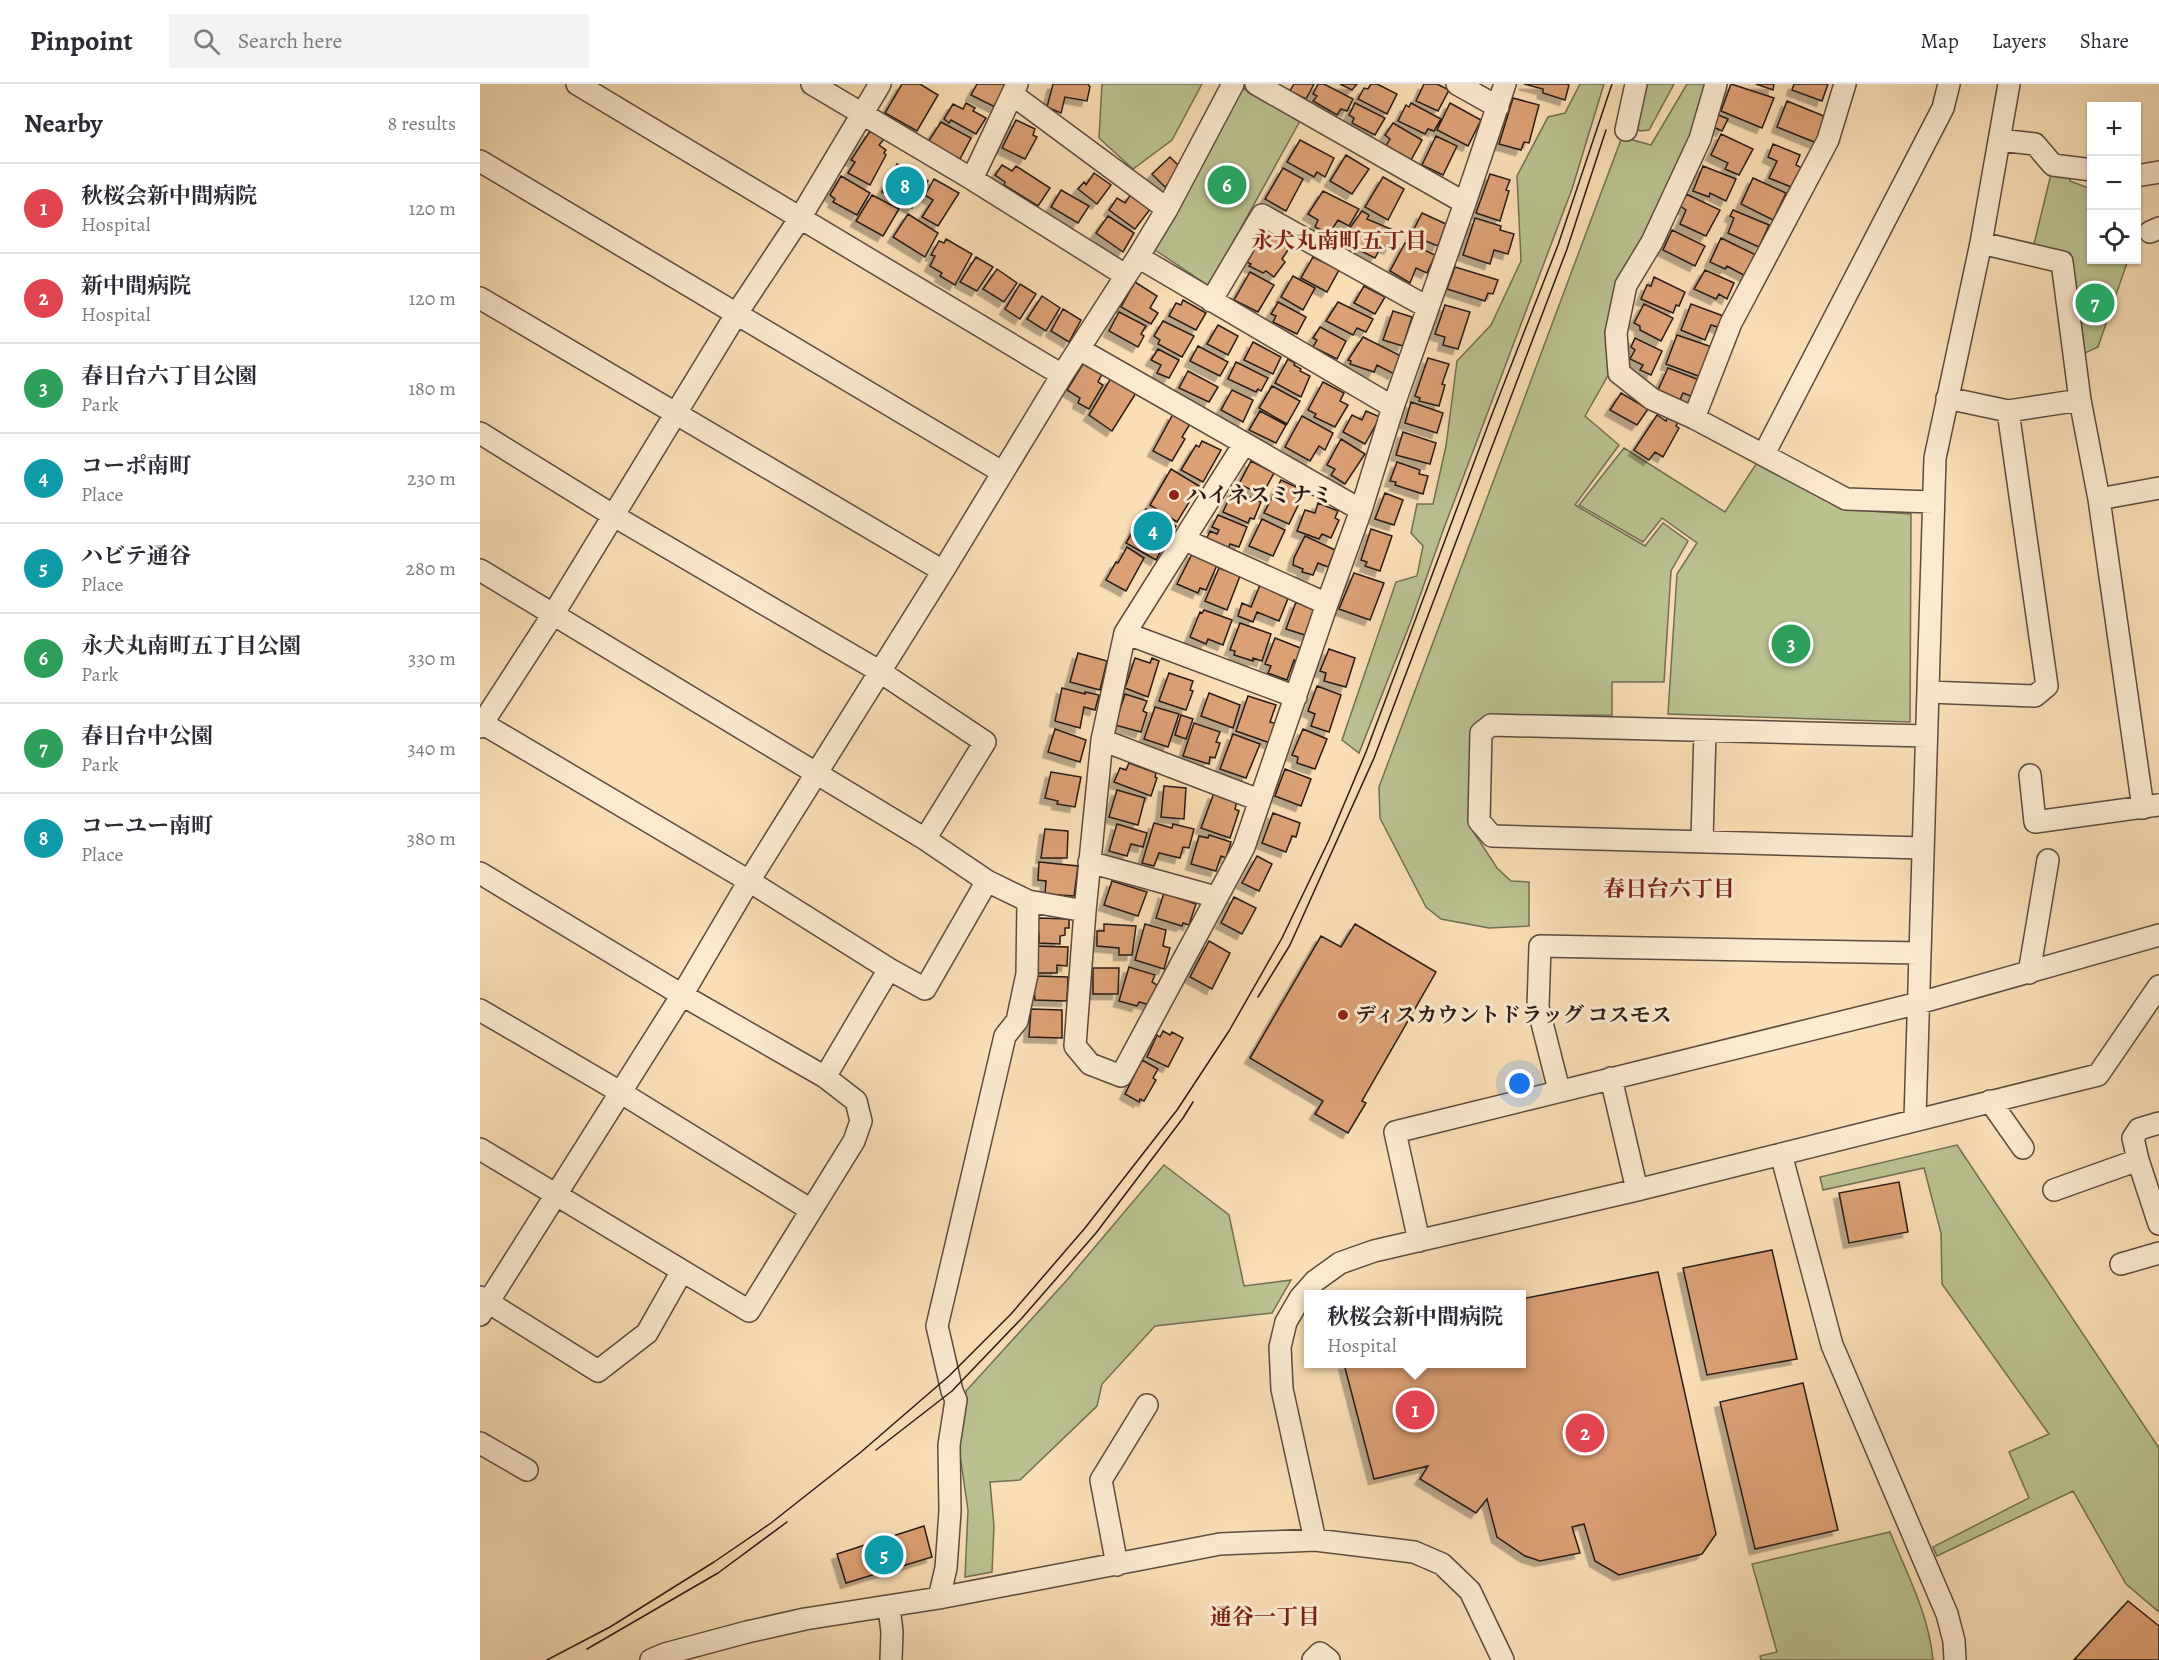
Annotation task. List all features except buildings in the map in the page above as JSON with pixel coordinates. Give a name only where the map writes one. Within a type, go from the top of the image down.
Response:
[{"type":"street","points":[[577,84],[1062,375]]},
{"type":"street","points":[[812,84],[972,179],[1125,275]]},
{"type":"street","points":[[880,84],[800,218],[737,313],[554,614],[481,724],[749,880],[889,969],[925,989],[987,881]]},
{"type":"street","points":[[682,1271],[647,1333],[598,1371],[483,1304],[682,995],[749,880],[943,571],[1062,375],[1138,257],[1167,209],[1233,84]]},
{"type":"street","points":[[1256,84],[1465,203]]},
{"type":"street","points":[[1457,84],[1498,107]]},
{"type":"street","points":[[1244,444],[1125,633],[1102,740],[1089,862],[1075,1046],[1090,1064],[1121,1076],[1244,847],[1361,510],[1427,306],[1505,84]]},
{"type":"street","points":[[1626,130],[1636,84]]},
{"type":"street","points":[[1716,84],[1700,139],[1652,242],[1626,285],[1616,333],[1619,373],[1652,399],[1764,454],[1846,499],[1933,502]]},
{"type":"street","points":[[1694,418],[1731,323],[1828,140],[1845,84]]},
{"type":"street","points":[[1764,454],[1943,108],[1949,84]]},
{"type":"street","points":[[1915,1119],[1935,458],[1981,243],[2009,84]]},
{"type":"street","points":[[972,179],[1015,90],[1167,209]]},
{"type":"street","points":[[1999,140],[2036,144],[2053,165],[2087,169]]},
{"type":"street","points":[[480,161],[1002,472]]},
{"type":"street","points":[[2141,175],[2159,172]]},
{"type":"street","points":[[1211,301],[1262,215],[1427,306]]},
{"type":"street","points":[[1981,243],[2062,262],[2080,400],[2151,807],[2035,822],[2030,775]]},
{"type":"street","points":[[1138,257],[1393,407]]},
{"type":"street","points":[[480,298],[943,571]]},
{"type":"street","points":[[1079,349],[1361,510]]},
{"type":"street","points":[[1947,398],[2008,411],[2080,400]]},
{"type":"street","points":[[1928,692],[2035,696],[2047,686],[2008,411]]},
{"type":"street","points":[[480,433],[614,516],[879,671],[985,742],[925,839]]},
{"type":"street","points":[[2099,499],[2159,488]]},
{"type":"street","points":[[1185,540],[1327,604]]},
{"type":"street","points":[[480,570],[925,839],[987,881],[1028,901],[1085,911]]},
{"type":"street","points":[[1125,633],[1296,697]]},
{"type":"street","points":[[1923,848],[1702,840],[1492,836],[1479,821],[1480,733],[1491,725],[1926,736]]},
{"type":"street","points":[[1702,840],[1705,731]]},
{"type":"street","points":[[1102,740],[1259,800]]},
{"type":"street","points":[[2029,973],[2048,860]]},
{"type":"street","points":[[1089,862],[1216,897]]},
{"type":"street","points":[[480,873],[682,995],[825,1077],[856,1101],[861,1121],[854,1141],[749,1311],[480,1149]]},
{"type":"street","points":[[939,1598],[946,1568],[950,1511],[949,1445],[956,1400],[937,1326],[1005,1036],[1017,1021],[1027,974],[1028,901]]},
{"type":"street","points":[[1419,1241],[1395,1132],[1919,1003],[2159,935]]},
{"type":"street","points":[[1559,1090],[1538,1007],[1540,946],[1920,953]]},
{"type":"street","points":[[825,1077],[889,969]]},
{"type":"street","points":[[1308,1290],[1340,1263],[1374,1251],[1637,1190],[2098,1075],[2152,1006],[2159,986]]},
{"type":"street","points":[[480,1010],[620,1092],[811,1210]]},
{"type":"street","points":[[1611,1078],[1637,1190]]},
{"type":"street","points":[[1990,1101],[2023,1148]]},
{"type":"street","points":[[2159,1123],[2139,1129],[2133,1138],[2159,1224]]},
{"type":"street","points":[[1781,1154],[1832,1345],[1947,1614],[1954,1641],[1955,1660]]},
{"type":"street","points":[[2054,1190],[2138,1160]]},
{"type":"street","points":[[2121,1264],[2159,1253]]},
{"type":"street","points":[[1304,1294],[1286,1322],[1280,1347],[1282,1389],[1315,1540]]},
{"type":"street","points":[[1117,1565],[1101,1480],[1147,1405]]},
{"type":"street","points":[[480,1443],[527,1470]]},
{"type":"street","points":[[651,1660],[665,1654],[747,1632],[805,1620],[890,1607],[1220,1545],[1315,1540],[1414,1552],[1442,1564],[1470,1591],[1503,1660]]},
{"type":"street","points":[[890,1607],[891,1660]]},
{"type":"street","points":[[1313,1660],[1320,1653],[1329,1660]]},
{"type":"green space","points":[[1102,84],[1202,84],[1172,140],[1133,169],[1099,138]]},
{"type":"green space","points":[[1580,84],[1604,84],[1572,189],[1411,621],[1359,753],[1342,740],[1396,582],[1417,576],[1423,546],[1411,533],[1417,504],[1433,504],[1446,446],[1457,361],[1491,325],[1521,261],[1517,176],[1548,117],[1565,113]]},
{"type":"green space","points":[[1644,84],[1674,84],[1649,130],[1640,131],[1633,127]]},
{"type":"green space","points":[[1687,84],[1709,84],[1690,140],[1650,232],[1614,365],[1585,416],[1619,445],[1575,505],[1645,546],[1663,523],[1688,541],[1671,571],[1664,682],[1612,682],[1612,715],[1490,716],[1471,729],[1471,828],[1497,868],[1511,881],[1529,882],[1529,926],[1489,928],[1441,919],[1426,907],[1380,818],[1379,787],[1622,137],[1651,145]]},
{"type":"green space","points":[[1243,88],[1301,119],[1209,286],[1155,250]]},
{"type":"green space","points":[[2052,170],[2070,171],[2070,181],[2087,187],[2087,264],[2127,264],[2098,347],[2083,354],[2070,253],[2034,244]]},
{"type":"green space","points":[[1624,448],[1725,512],[1758,461],[1841,509],[1911,514],[1910,722],[1668,714],[1677,574],[1697,543],[1662,518],[1643,542],[1579,505]]},
{"type":"green space","points":[[1957,1145],[2159,1448],[2159,1612],[2126,1584],[2073,1491],[1937,1556],[1933,1547],[2029,1498],[2009,1452],[2049,1434],[1942,1284],[1941,1233],[1924,1168],[1823,1190],[1820,1177]]},
{"type":"green space","points":[[1164,1165],[1229,1215],[1244,1286],[1291,1280],[1272,1313],[1155,1326],[1102,1384],[1097,1406],[1020,1480],[990,1482],[994,1526],[992,1572],[965,1577],[968,1510],[958,1441],[966,1391],[1067,1280]]},
{"type":"green space","points":[[1890,1532],[1922,1611],[1933,1660],[1761,1660],[1760,1656],[1777,1652],[1752,1564]]},
{"type":"tram line","points":[[547,1660],[610,1627],[714,1562],[771,1523],[861,1452],[949,1376],[1011,1314],[1085,1228],[1177,1110],[1229,1031],[1282,938],[1329,840],[1366,752],[1558,245],[1612,84]]},
{"type":"tram line","points":[[1258,997],[1290,945],[1374,758],[1567,249],[1606,130]]},
{"type":"tram line","points":[[876,1450],[952,1391],[1022,1318],[1096,1233],[1193,1102]]},
{"type":"tram line","points":[[587,1649],[718,1573],[787,1522]]},
{"type":"place","name":"永犬丸南町五丁目公園","points":[[1227,185]]},
{"type":"place","name":"コーユー南町","points":[[905,186]]},
{"type":"place","name":"春日台中公園","points":[[2095,303]]},
{"type":"place","name":"ハイネスミナミ","points":[[1174,495]]},
{"type":"place","name":"コーポ南町","points":[[1153,531]]},
{"type":"place","name":"春日台六丁目公園","points":[[1791,644]]},
{"type":"place","name":"ディスカウントドラッグ コスモス","points":[[1343,1015]]},
{"type":"place","name":"秋桜会新中間病院","points":[[1415,1410]]},
{"type":"place","name":"新中間病院","points":[[1585,1433]]},
{"type":"place","name":"ハビテ通谷","points":[[884,1555]]},
{"type":"district","name":"永犬丸南町五丁目","points":[[1339,240]]},
{"type":"district","name":"春日台六丁目","points":[[1669,888]]},
{"type":"district","name":"通谷一丁目","points":[[1265,1616]]}]
